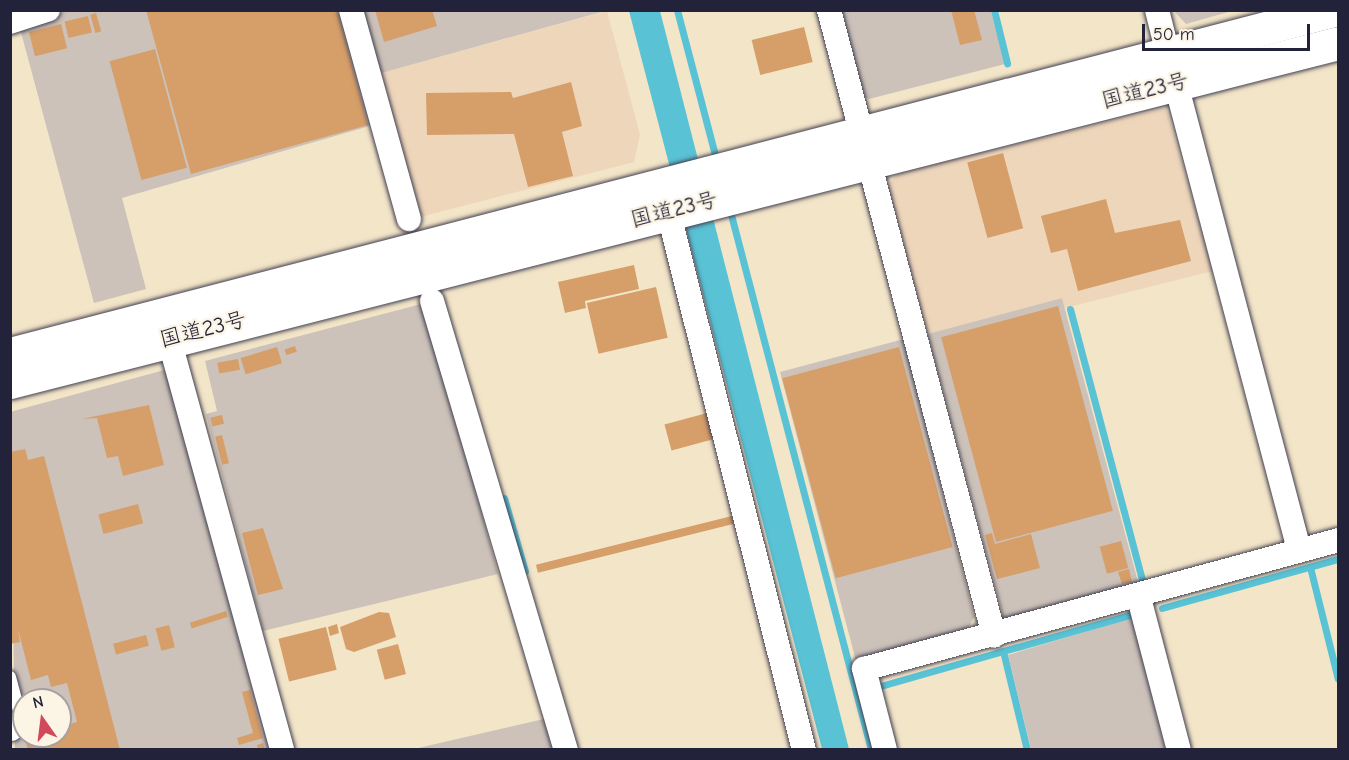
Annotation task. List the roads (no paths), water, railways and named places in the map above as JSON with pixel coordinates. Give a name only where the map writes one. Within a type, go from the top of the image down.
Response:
[{"type":"highway","name":"国道23号","points":[[865,146],[1167,50],[1334,10]]},
{"type":"highway","name":"国道23号","points":[[10,382],[668,201],[732,180],[865,146],[1176,84],[1338,43]]},
{"type":"highway","name":"国道23号","points":[[10,354],[668,201]]},
{"type":"street","points":[[10,22],[48,10]]},
{"type":"street","points":[[351,10],[409,219]]},
{"type":"street","points":[[829,10],[994,636]]},
{"type":"street","points":[[1157,10],[1167,50]]},
{"type":"street","points":[[1176,84],[1299,550]]},
{"type":"street","points":[[668,201],[804,750]]},
{"type":"street","points":[[432,302],[566,750]]},
{"type":"street","points":[[169,339],[282,750]]},
{"type":"street","points":[[885,750],[864,669],[1139,598],[1338,540]]},
{"type":"street","points":[[1139,598],[1179,750]]},
{"type":"lane","points":[[10,677],[23,726],[11,729]]},
{"type":"water","points":[[629,11],[660,11],[849,749],[822,749]]},
{"type":"waterway","points":[[677,10],[717,162]]},
{"type":"waterway","points":[[994,10],[1007,63]]},
{"type":"waterway","points":[[729,207],[871,750]]},
{"type":"waterway","points":[[1070,309],[1142,580]]},
{"type":"waterway","points":[[504,498],[525,571]]},
{"type":"waterway","points":[[1162,608],[1338,559]]},
{"type":"waterway","points":[[1310,567],[1338,679]]},
{"type":"waterway","points":[[877,687],[1130,615]]},
{"type":"waterway","points":[[1003,651],[1027,750]]}]
